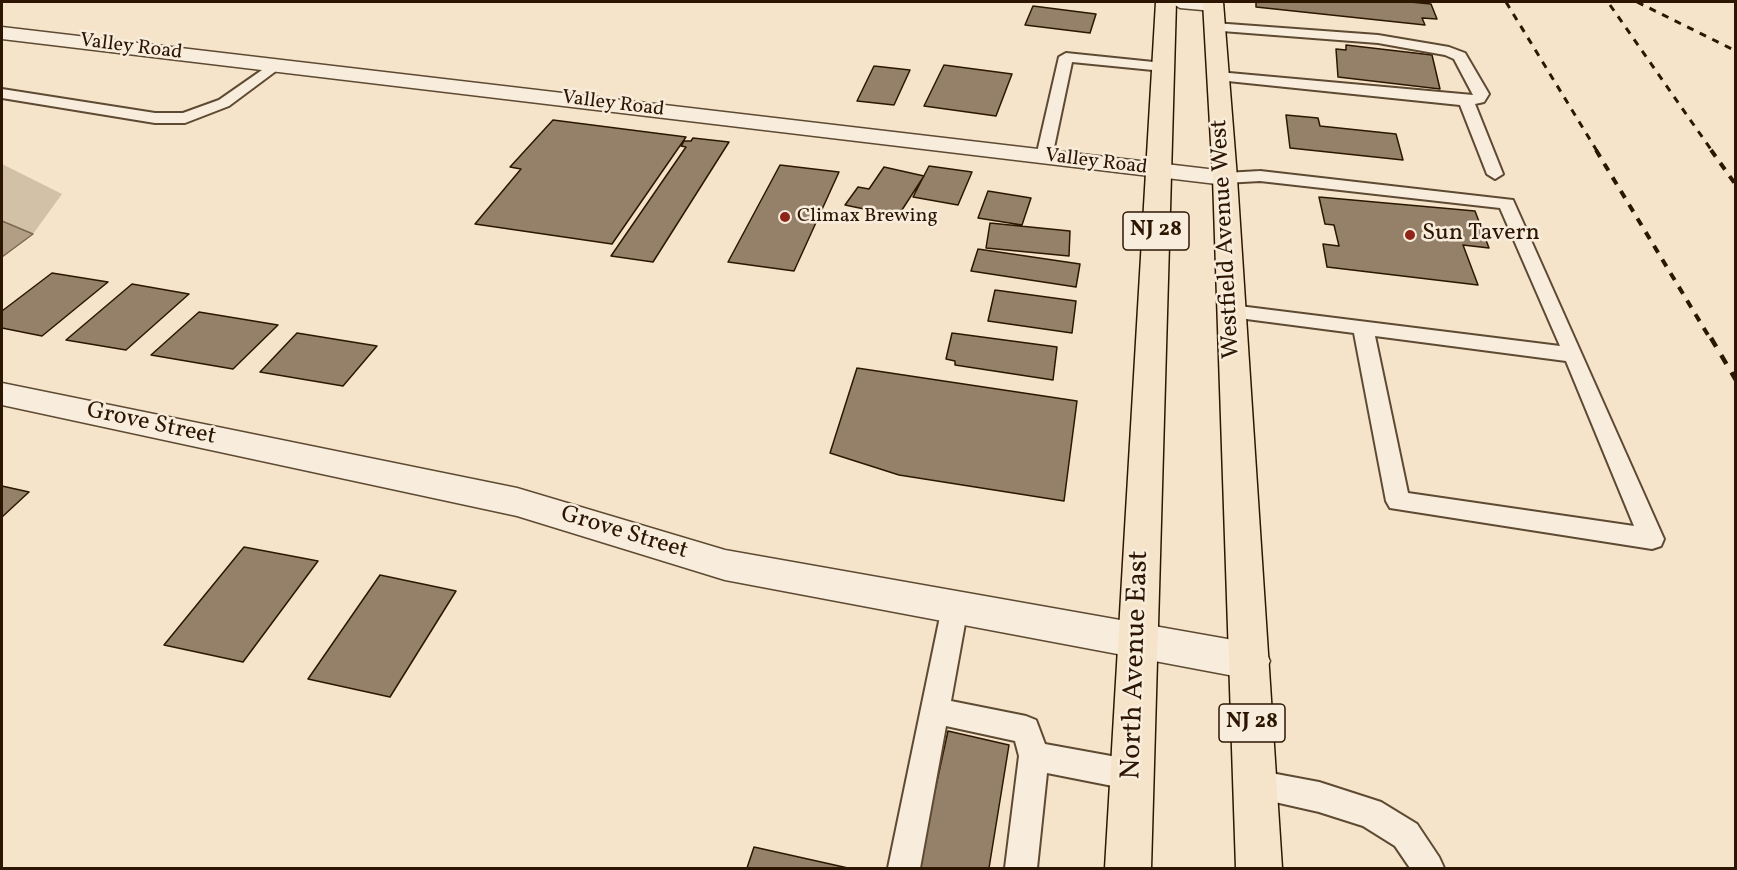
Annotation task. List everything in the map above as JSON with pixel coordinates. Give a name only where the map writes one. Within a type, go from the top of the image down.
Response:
[{"type":"main road","name":"NJ 28","points":[[1159,170],[1166,2]]},
{"type":"main road","name":"Westfield Avenue West","points":[[1213,11],[1225,178],[1250,661]]},
{"type":"main road","name":"North Avenue East","points":[[1128,868],[1159,170]]},
{"type":"main road","name":"NJ 28","points":[[1250,661],[1259,868]]},
{"type":"street","points":[[1180,2],[1213,11]]},
{"type":"street","name":"Valley Road","points":[[2,33],[1225,178]]},
{"type":"street","name":"Grove Street","points":[[2,394],[517,502],[725,565],[1250,661]]},
{"type":"lane","points":[[1213,11],[1449,51],[1460,56],[1481,94],[1479,99],[1466,101],[1218,76]]},
{"type":"lane","points":[[1044,156],[1066,57],[1163,67]]},
{"type":"lane","points":[[2,94],[155,118],[185,118],[224,103],[275,65]]},
{"type":"lane","points":[[1466,101],[1495,174]]},
{"type":"lane","points":[[1225,178],[1260,176],[1507,204],[1652,539],[1398,501],[1363,328]]},
{"type":"lane","points":[[1232,311],[1574,355]]},
{"type":"lane","points":[[904,868],[955,608]]},
{"type":"lane","points":[[936,711],[1026,730],[1034,756],[1021,868]]},
{"type":"lane","points":[[1034,756],[1132,776]]},
{"type":"lane","points":[[1255,785],[1319,798],[1371,813],[1406,835],[1428,868]]},
{"type":"shaded area","points":[[2,164],[62,194],[33,234],[2,221]]},
{"type":"shaded area","points":[[2,221],[33,234],[2,257]]},
{"type":"building","points":[[1256,2],[1410,2],[1431,4],[1437,19],[1422,18],[1425,25],[1256,7]]},
{"type":"building","points":[[1033,6],[1096,14],[1090,33],[1025,25]]},
{"type":"building","points":[[1346,45],[1432,55],[1440,89],[1338,77],[1336,49],[1346,50]]},
{"type":"building","points":[[944,65],[1012,74],[996,116],[924,106]]},
{"type":"building","points":[[874,66],[910,70],[894,105],[857,101]]},
{"type":"building","points":[[1286,115],[1318,118],[1320,126],[1396,134],[1403,160],[1290,148]]},
{"type":"building","points":[[553,120],[686,137],[612,244],[475,224],[521,169],[510,167]]},
{"type":"building","points":[[693,138],[729,142],[653,262],[611,256],[686,147],[681,146],[684,141],[691,141]]},
{"type":"building","name":"Climax Brewing","points":[[780,165],[839,172],[794,271],[728,262]]},
{"type":"building","points":[[929,166],[972,172],[958,205],[913,197]]},
{"type":"building","points":[[884,167],[924,176],[898,216],[845,205],[858,187],[869,189]]},
{"type":"building","points":[[988,191],[1031,198],[1022,225],[978,218]]},
{"type":"building","name":"Sun Tavern","points":[[1319,197],[1475,211],[1489,248],[1463,245],[1478,285],[1327,267],[1323,244],[1339,246],[1334,225],[1325,224]]},
{"type":"building","points":[[990,223],[1070,231],[1069,256],[986,248]]},
{"type":"building","points":[[978,249],[1080,264],[1076,287],[971,271]]},
{"type":"building","points":[[52,273],[108,282],[42,336],[2,328],[2,311]]},
{"type":"building","points":[[132,284],[189,294],[126,350],[66,340]]},
{"type":"building","points":[[995,290],[1076,301],[1072,333],[988,321]]},
{"type":"building","points":[[199,312],[278,325],[233,369],[151,355]]},
{"type":"building","points":[[297,333],[377,346],[343,386],[260,372]]},
{"type":"building","points":[[952,333],[1057,347],[1053,380],[955,365],[955,361],[946,359]]},
{"type":"building","points":[[857,368],[1077,401],[1064,501],[899,475],[830,453]]},
{"type":"building","points":[[2,486],[29,492],[2,517]]},
{"type":"building","points":[[244,547],[318,561],[243,662],[164,645]]},
{"type":"building","points":[[380,575],[456,591],[390,697],[308,679]]},
{"type":"building","points":[[948,731],[1009,745],[989,868],[918,868]]},
{"type":"building","points":[[754,847],[848,868],[747,868]]},
{"type":"railway","points":[[1506,2],[1597,151]]},
{"type":"railway","points":[[1637,2],[1736,51]]},
{"type":"railway","points":[[1610,5],[1712,151]]},
{"type":"railway","points":[[1596,150],[1711,340]]},
{"type":"railway","points":[[1711,150],[1736,185]]},
{"type":"railway","points":[[1711,338],[1736,380]]},
{"type":"place","name":"Climax Brewing","points":[[785,217]]},
{"type":"place","name":"Sun Tavern","points":[[1410,235]]}]
